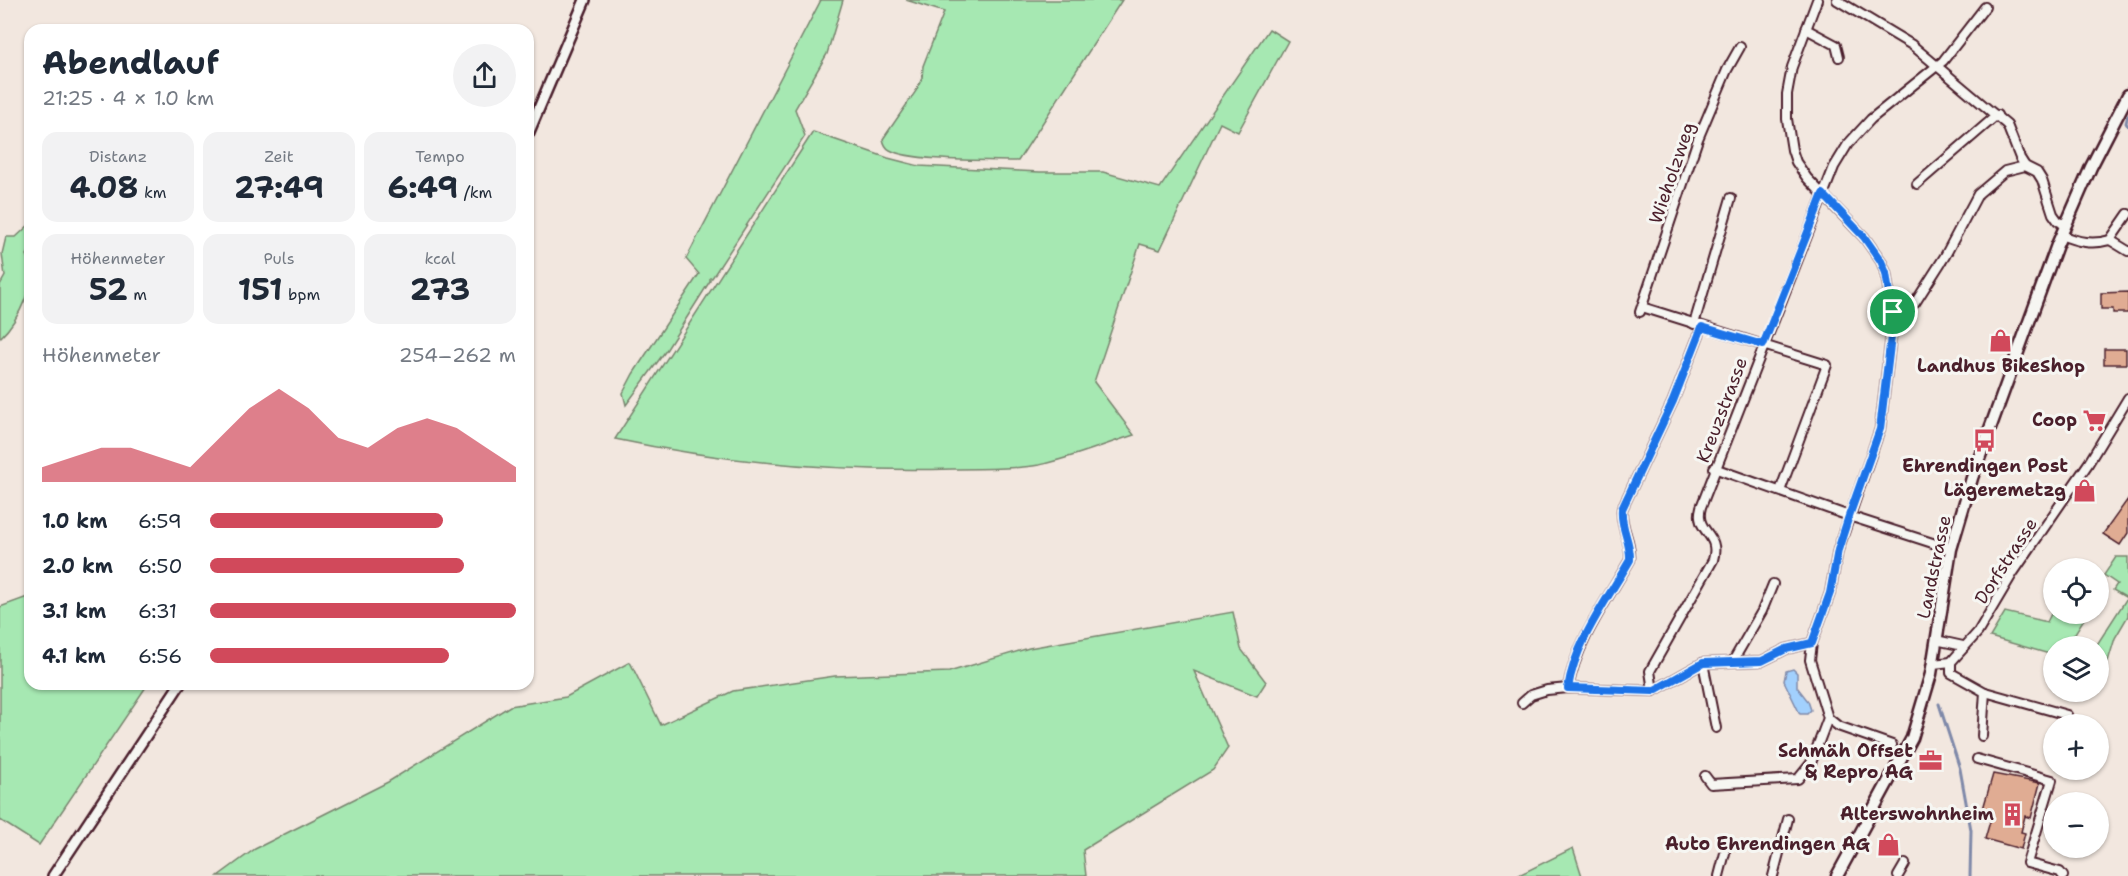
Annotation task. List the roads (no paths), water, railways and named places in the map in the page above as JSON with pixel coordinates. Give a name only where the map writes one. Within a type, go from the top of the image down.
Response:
[{"type":"main road","name":"Landstrasse","points":[[1837,876],[1912,738],[1933,664],[1951,549],[1993,417],[2064,230],[2091,167],[2128,95]]},
{"type":"street","points":[[534,120],[585,0]]},
{"type":"street","points":[[1817,0],[1792,67],[1787,94],[1787,119],[1796,162],[1807,178],[1864,237],[1881,261],[1893,312],[1893,337],[1880,429],[1838,550],[1830,593],[1812,643],[1810,660],[1828,718],[1838,726],[1892,745]]},
{"type":"street","points":[[1837,0],[1912,45],[1997,115],[2012,132],[2020,158],[2025,166],[2037,172],[2042,180],[2058,221],[2064,230],[2079,242],[2098,243],[2110,240],[2128,214]]},
{"type":"street","name":"Kreuzstrasse","points":[[1653,691],[1650,671],[1713,560],[1716,548],[1714,539],[1700,525],[1698,515],[1714,468],[1834,167],[1848,144],[1871,118],[1938,66],[1985,7]]},
{"type":"street","points":[[1806,29],[1836,45],[1839,57]]},
{"type":"street","name":"Wieholzweg","points":[[1698,326],[1641,310],[1698,139],[1727,70],[1740,47]]},
{"type":"street","points":[[1917,184],[1997,115]]},
{"type":"street","points":[[1893,312],[1903,311],[1915,303],[1945,256],[1978,194],[2006,171],[2025,166]]},
{"type":"street","points":[[1568,688],[1571,670],[1584,641],[1630,560],[1631,547],[1621,522],[1622,509],[1673,401],[1698,326],[1731,198]]},
{"type":"street","points":[[2110,240],[2128,251]]},
{"type":"street","points":[[1698,326],[1827,365],[1779,491]]},
{"type":"street","name":"Dorfstrasse","points":[[1951,662],[1978,632],[2013,573],[2067,496],[2128,398]]},
{"type":"street","points":[[1714,468],[1951,549]]},
{"type":"street","points":[[1733,661],[1762,611],[1773,585]]},
{"type":"street","points":[[1936,640],[1963,646]]},
{"type":"street","points":[[1522,703],[1531,695],[1547,690],[1568,688],[1653,691],[1703,663],[1762,661],[1786,649],[1812,643]]},
{"type":"street","points":[[1933,664],[1951,662],[1951,673],[1985,692],[2063,714]]},
{"type":"street","points":[[1703,663],[1716,728]]},
{"type":"street","points":[[53,876],[176,690]]},
{"type":"street","points":[[1982,736],[1985,692]]},
{"type":"street","points":[[1705,776],[1711,784],[1798,779],[1811,763],[1828,718]]},
{"type":"street","points":[[1977,759],[2052,780],[2027,863],[2053,869],[2063,876]]},
{"type":"street","points":[[1773,876],[1788,819]]},
{"type":"street","points":[[1719,876],[1725,853]]},
{"type":"street","points":[[1898,876],[1905,864]]},
{"type":"water","points":[[1793,669],[1797,673],[1797,687],[1808,701],[1811,710],[1807,714],[1800,714],[1784,681],[1786,671]]},
{"type":"waterway","points":[[2128,115],[2126,123],[2128,126]]},
{"type":"waterway","points":[[1939,704],[1960,769],[1971,830],[1970,876]]},
{"type":"place","name":"Landhus BikeShop","points":[[2001,340]]},
{"type":"place","name":"Coop","points":[[2095,420]]},
{"type":"place","name":"Ehrendingen Post","points":[[1985,440]]},
{"type":"place","name":"Lägeremetzg","points":[[2084,490]]},
{"type":"place","name":"Schmäh Offset & Repro AG","points":[[1931,761]]},
{"type":"place","name":"Alterswohnheim","points":[[2012,814]]},
{"type":"place","name":"Auto Ehrendingen AG","points":[[1888,844]]}]
